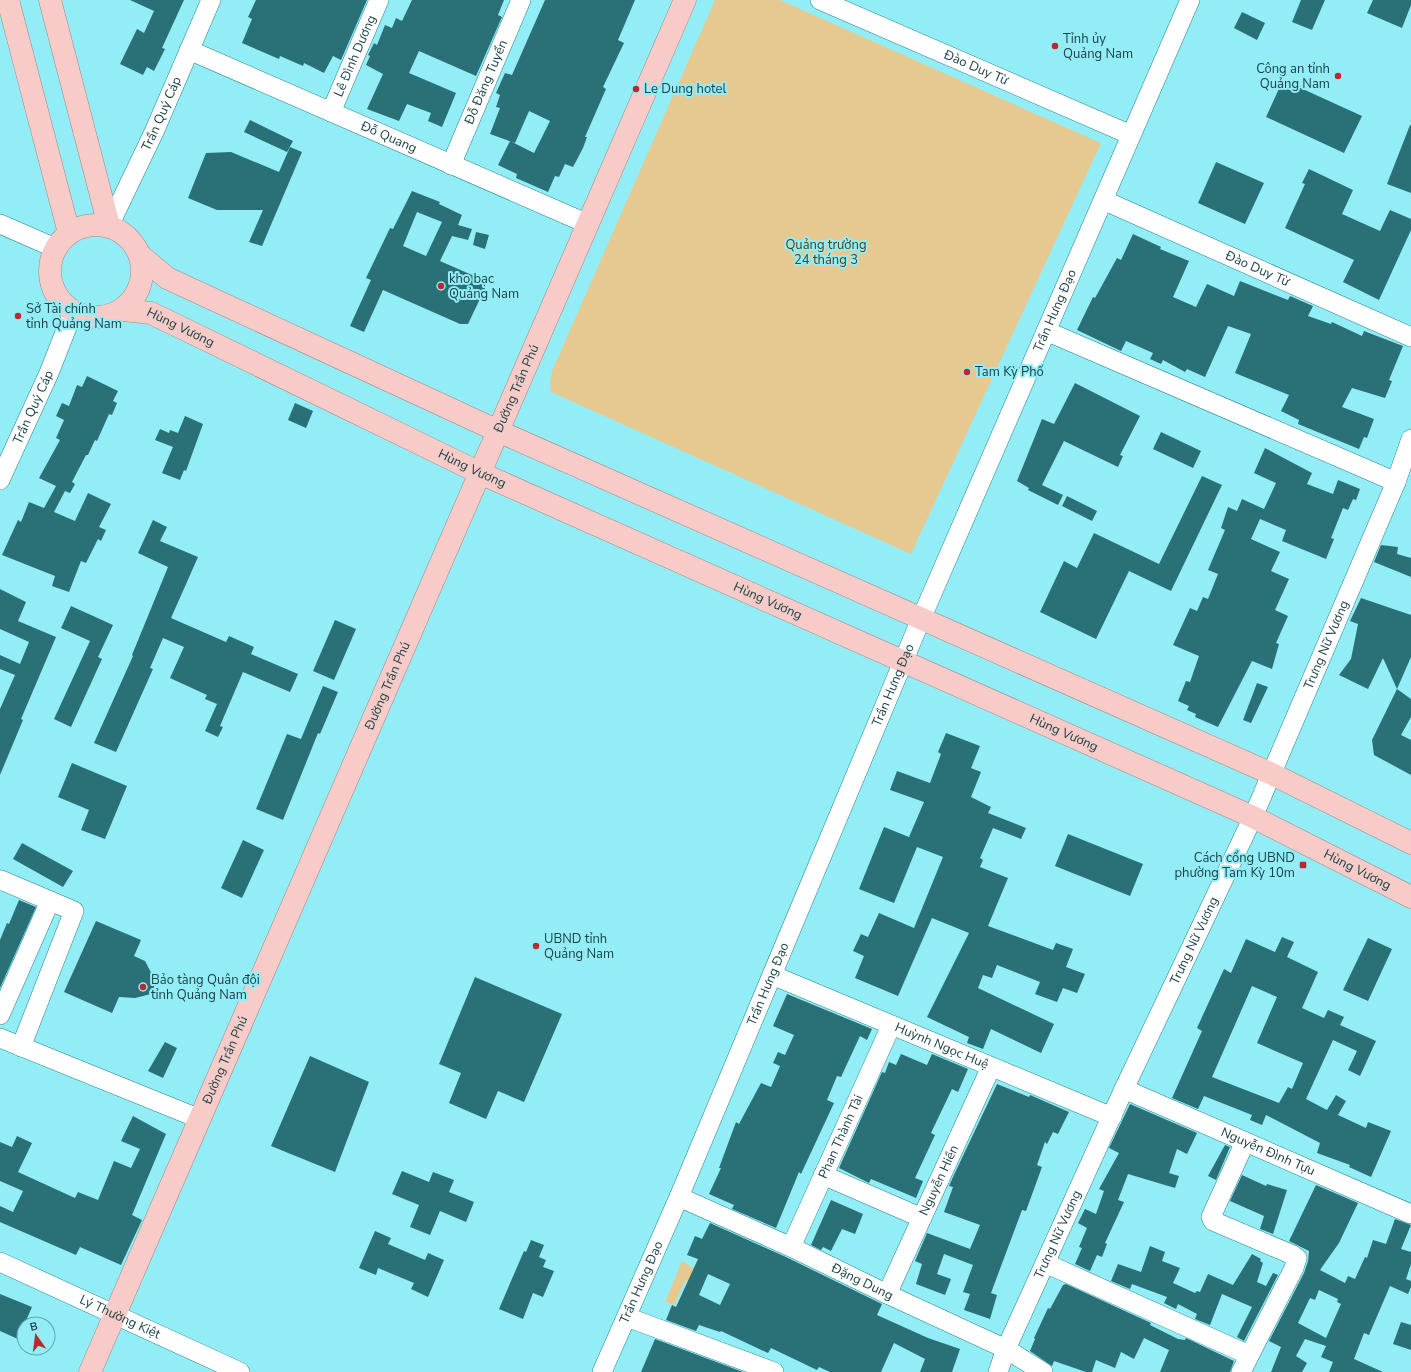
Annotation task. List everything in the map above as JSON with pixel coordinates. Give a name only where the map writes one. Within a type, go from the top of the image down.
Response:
[{"type":"main road","points":[[8,0],[62,240],[49,272],[56,295],[73,312],[89,317],[107,317],[123,310],[137,295],[143,276],[142,256]]},
{"type":"main road","points":[[50,0],[109,226]]},
{"type":"main road","name":"Đường Trần Phú","points":[[90,1372],[685,0]]},
{"type":"main road","points":[[62,240],[88,224],[109,226],[129,237],[142,256],[167,278],[498,431],[1272,774],[1411,843]]},
{"type":"main road","name":"Hùng Vương","points":[[123,310],[150,313],[480,473],[1253,817],[1411,897]]},
{"type":"street","name":"Trần Quý Cáp","points":[[109,226],[154,132],[211,0]]},
{"type":"street","name":"Lê Đình Dương","points":[[331,112],[379,0]]},
{"type":"street","name":"Đỗ Đăng Tuyển","points":[[451,165],[521,0]]},
{"type":"street","name":"Đào Duy Từ","points":[[820,0],[1131,135]]},
{"type":"street","name":"Trần Hưng Đạo","points":[[602,1372],[679,1197],[921,619],[1190,0]]},
{"type":"street","name":"Đỗ Quang","points":[[189,50],[588,224]]},
{"type":"street","name":"Đào Duy Từ","points":[[1103,200],[1411,337]]},
{"type":"street","points":[[0,224],[62,240]]},
{"type":"street","name":"Trần Quý Cáp","points":[[0,480],[49,373],[73,312]]},
{"type":"street","points":[[1046,331],[1404,478]]},
{"type":"street","name":"Trưng Nữ Vương","points":[[998,1372],[1006,1349],[1124,1089],[1253,817],[1404,478],[1411,440]]},
{"type":"street","points":[[0,881],[1,880],[74,911],[21,1047]]},
{"type":"street","points":[[0,1015],[50,901]]},
{"type":"street","points":[[30,948],[56,958]]},
{"type":"street","name":"Huỳnh Ngọc Huệ","points":[[772,975],[1112,1117]]},
{"type":"street","points":[[11,991],[38,1003]]},
{"type":"street","name":"Phan Thành Tài","points":[[791,1247],[891,1026]]},
{"type":"street","points":[[0,1038],[200,1119]]},
{"type":"street","name":"Nguyễn Hiền","points":[[887,1294],[991,1067]]},
{"type":"street","name":"Nguyễn Đình Tựu","points":[[1124,1089],[1411,1214]]},
{"type":"street","points":[[1241,1372],[1294,1268],[1297,1258],[1213,1221],[1210,1217],[1245,1142]]},
{"type":"street","points":[[823,1175],[922,1218]]},
{"type":"street","name":"Đặng Dung","points":[[679,1197],[791,1247],[887,1294],[1006,1349],[1043,1372]]},
{"type":"street","name":"Lý Thường Kiệt","points":[[0,1262],[240,1372]]},
{"type":"street","points":[[1045,1263],[1249,1355]]},
{"type":"street","points":[[627,1317],[774,1372]]},
{"type":"green space","name":"Quảng trường 24 tháng 3","points":[[715,0],[780,0],[1101,143],[911,554],[551,392],[550,383],[552,371]]},
{"type":"green space","points":[[682,1261],[697,1270],[690,1282],[685,1281],[674,1305],[665,1302]]},
{"type":"building","points":[[130,0],[184,0],[162,48],[165,49],[154,71],[147,67],[143,75],[120,64],[137,29],[144,33],[154,11]]},
{"type":"building","points":[[256,0],[367,0],[341,60],[333,56],[324,73],[304,63],[303,66],[280,56],[279,59],[242,43],[252,19],[248,17]]},
{"type":"building","points":[[412,0],[504,0],[498,15],[502,17],[476,76],[419,51],[409,73],[456,93],[442,127],[428,121],[431,113],[407,104],[399,121],[367,109],[383,74],[366,65],[370,56],[368,55],[374,43],[377,45],[385,25],[392,28],[396,18],[402,21]]},
{"type":"building","points":[[545,0],[635,0],[618,40],[624,43],[603,87],[606,89],[585,137],[587,137],[583,148],[573,167],[565,164],[559,177],[555,176],[548,192],[516,178],[517,174],[498,165],[510,141],[490,134],[500,108],[496,107],[500,95],[496,93],[505,73],[512,75]],"holes":[[[529,111],[550,121],[534,153],[511,142],[515,143]]]},
{"type":"building","points":[[1301,0],[1325,0],[1312,30],[1292,22]]},
{"type":"building","points":[[1373,0],[1411,0],[1411,5],[1402,28],[1367,13]]},
{"type":"building","points":[[1242,12],[1265,23],[1257,40],[1234,28]]},
{"type":"building","points":[[1283,80],[1362,116],[1344,153],[1266,117]]},
{"type":"building","points":[[250,120],[293,141],[287,152],[244,132]]},
{"type":"building","points":[[1411,125],[1411,193],[1387,184]]},
{"type":"building","points":[[290,147],[302,152],[262,246],[249,242],[263,210],[217,210],[188,198],[206,153],[231,152],[279,172]]},
{"type":"building","points":[[1216,162],[1264,183],[1245,224],[1198,203]]},
{"type":"building","points":[[1309,169],[1353,190],[1342,214],[1380,231],[1390,210],[1411,219],[1411,230],[1379,300],[1343,282],[1354,260],[1285,228],[1305,184],[1302,183]]},
{"type":"building","points":[[412,191],[440,202],[439,204],[462,215],[458,225],[472,229],[468,240],[452,236],[440,261],[488,282],[468,324],[460,324],[383,290],[364,332],[350,326],[371,280],[366,278],[390,228],[393,229]],"holes":[[[417,212],[442,222],[426,256],[403,246]]]},
{"type":"building","points":[[476,232],[489,235],[485,249],[473,245]]},
{"type":"building","points":[[1133,234],[1161,247],[1160,249],[1189,261],[1173,297],[1196,307],[1207,284],[1234,296],[1240,281],[1288,300],[1290,296],[1313,306],[1308,316],[1331,324],[1332,322],[1362,336],[1364,331],[1403,346],[1389,380],[1392,381],[1385,398],[1352,388],[1342,407],[1374,419],[1367,438],[1364,437],[1359,449],[1298,424],[1299,420],[1281,411],[1289,395],[1235,373],[1251,334],[1228,326],[1205,377],[1187,369],[1185,372],[1163,360],[1161,364],[1150,359],[1153,353],[1126,341],[1121,351],[1077,330],[1093,297],[1095,298],[1117,258],[1121,260]]},
{"type":"building","points":[[87,376],[118,391],[113,401],[117,403],[112,415],[109,414],[97,441],[95,440],[88,455],[86,455],[72,482],[75,484],[70,493],[65,491],[54,512],[75,521],[88,493],[111,504],[99,527],[106,530],[101,541],[98,539],[86,563],[81,561],[69,592],[52,586],[55,576],[2,555],[18,520],[21,522],[29,502],[44,508],[56,486],[39,478],[60,440],[56,438],[64,420],[56,416],[62,403],[69,406],[77,385],[82,387]]},
{"type":"building","points":[[1075,383],[1140,416],[1120,455],[1123,456],[1118,467],[1064,441],[1042,485],[1063,495],[1058,505],[1028,490],[1029,488],[1017,481],[1042,419],[1054,424]]},
{"type":"building","points":[[295,403],[313,411],[306,428],[288,420]]},
{"type":"building","points":[[185,416],[203,424],[186,471],[184,470],[180,480],[162,473],[173,447],[155,440],[160,429],[169,433],[170,430],[178,433]]},
{"type":"building","points":[[1161,432],[1201,451],[1193,468],[1153,449]]},
{"type":"building","points":[[1265,448],[1312,473],[1307,484],[1333,494],[1338,480],[1360,489],[1356,500],[1353,499],[1348,510],[1343,508],[1331,538],[1334,539],[1326,559],[1282,541],[1286,530],[1260,519],[1251,539],[1280,552],[1271,571],[1289,579],[1275,610],[1288,616],[1276,643],[1279,644],[1272,669],[1252,661],[1218,727],[1195,717],[1196,714],[1187,710],[1189,706],[1178,701],[1186,681],[1190,682],[1199,656],[1173,645],[1190,608],[1197,611],[1203,597],[1208,599],[1218,574],[1208,570],[1225,530],[1221,528],[1228,507],[1237,511],[1242,499],[1264,509],[1276,483],[1254,473]]},
{"type":"building","points":[[1202,476],[1222,485],[1171,591],[1129,571],[1096,639],[1040,612],[1064,561],[1077,568],[1094,533],[1159,564]]},
{"type":"building","points":[[1067,496],[1097,511],[1092,521],[1062,506]]},
{"type":"building","points":[[153,520],[167,527],[160,541],[198,557],[171,618],[226,642],[229,636],[254,647],[251,654],[298,674],[290,692],[243,672],[220,726],[223,727],[218,737],[205,731],[217,704],[205,699],[207,695],[170,678],[184,647],[163,638],[150,668],[153,669],[116,752],[94,743],[133,656],[132,655],[168,567],[138,553]]},
{"type":"building","points":[[1381,545],[1398,547],[1397,554],[1411,558],[1411,577],[1374,562]]},
{"type":"building","points":[[0,589],[26,602],[18,621],[56,637],[21,719],[23,720],[0,775],[0,709],[15,675],[0,669],[0,655],[20,664],[29,642],[0,629]]},
{"type":"building","points":[[1361,598],[1411,615],[1411,657],[1397,689],[1383,658],[1368,689],[1339,675],[1351,659],[1358,624],[1350,621]]},
{"type":"building","points":[[71,606],[113,625],[98,657],[102,659],[71,727],[54,719],[90,641],[61,628]]},
{"type":"building","points":[[335,620],[356,629],[334,680],[313,671]]},
{"type":"building","points":[[1257,683],[1268,687],[1251,723],[1243,720]]},
{"type":"building","points":[[323,686],[338,692],[320,734],[318,733],[283,820],[256,809],[287,734],[301,739]]},
{"type":"building","points":[[1397,689],[1411,699],[1411,717],[1401,735],[1411,740],[1411,775],[1374,755],[1372,740]]},
{"type":"building","points":[[946,733],[980,746],[971,768],[981,772],[971,797],[991,807],[988,813],[1026,828],[1021,839],[993,828],[980,858],[983,860],[980,867],[1008,878],[988,926],[1053,950],[1056,943],[1073,949],[1066,967],[1085,974],[1077,993],[1063,988],[1057,1002],[1035,994],[1040,982],[997,965],[992,978],[983,975],[978,988],[1054,1024],[1041,1053],[991,1029],[983,1049],[967,1043],[969,1037],[927,1017],[969,933],[932,918],[898,996],[855,978],[864,956],[853,951],[861,934],[868,937],[879,913],[914,928],[943,857],[917,847],[894,903],[859,889],[884,827],[909,837],[924,802],[890,790],[897,771],[930,783],[941,754],[938,752]]},
{"type":"building","points":[[72,763],[127,786],[105,839],[81,830],[89,810],[58,797]]},
{"type":"building","points":[[1068,834],[1143,864],[1130,896],[1055,866]]},
{"type":"building","points":[[243,840],[264,850],[242,898],[221,888]]},
{"type":"building","points":[[22,843],[73,871],[63,887],[13,859]]},
{"type":"building","points":[[19,900],[36,907],[0,988],[0,940],[7,923],[9,924]]},
{"type":"building","points":[[96,921],[141,940],[134,956],[145,961],[156,982],[151,994],[135,998],[119,997],[112,1013],[64,992]]},
{"type":"building","points":[[1282,937],[1294,942],[1287,957],[1318,972],[1302,1008],[1324,1018],[1328,1010],[1344,1017],[1340,1025],[1376,1041],[1360,1076],[1348,1070],[1357,1051],[1333,1040],[1306,1099],[1327,1110],[1336,1095],[1346,1101],[1338,1115],[1366,1128],[1368,1122],[1391,1131],[1371,1177],[1349,1167],[1350,1165],[1317,1153],[1320,1143],[1266,1115],[1262,1125],[1250,1120],[1252,1115],[1204,1096],[1198,1109],[1172,1098],[1202,1031],[1197,1028],[1224,969],[1231,973],[1246,939],[1275,952]],"holes":[[[1252,986],[1277,997],[1257,1043],[1303,1063],[1292,1089],[1288,1087],[1279,1103],[1212,1077]]]},
{"type":"building","points":[[1368,938],[1392,949],[1368,1001],[1343,990]]},
{"type":"building","points":[[475,977],[562,1014],[524,1102],[498,1091],[486,1119],[449,1103],[461,1073],[439,1064]]},
{"type":"building","points":[[787,994],[872,1029],[867,1040],[860,1036],[841,1077],[837,1076],[827,1100],[834,1103],[801,1174],[799,1172],[776,1228],[732,1209],[734,1205],[709,1194],[721,1168],[719,1168],[736,1122],[739,1124],[761,1083],[771,1087],[780,1066],[773,1063],[778,1052],[785,1055],[794,1035],[773,1026]]},
{"type":"building","points":[[165,1042],[177,1048],[163,1078],[148,1071]]},
{"type":"building","points":[[901,1054],[927,1065],[932,1054],[968,1069],[958,1092],[952,1089],[931,1133],[935,1135],[915,1178],[923,1181],[916,1198],[871,1179],[869,1183],[839,1168],[882,1072],[885,1073],[889,1062],[896,1065]]},
{"type":"building","points":[[310,1056],[369,1082],[335,1172],[271,1146]]},
{"type":"building","points":[[997,1084],[1029,1097],[1030,1095],[1069,1112],[1058,1134],[1053,1132],[1047,1144],[1045,1142],[1037,1165],[1042,1167],[1026,1211],[1022,1210],[991,1293],[997,1295],[990,1319],[964,1310],[970,1294],[963,1292],[973,1265],[944,1254],[937,1274],[951,1279],[945,1295],[916,1284],[922,1264],[915,1261],[927,1233],[970,1249],[980,1225],[944,1212],[953,1187],[949,1186]]},
{"type":"building","points":[[1130,1104],[1197,1133],[1187,1154],[1177,1149],[1169,1173],[1179,1176],[1175,1188],[1128,1174],[1118,1200],[1124,1202],[1105,1243],[1107,1244],[1102,1257],[1097,1255],[1090,1271],[1075,1264],[1082,1248],[1079,1247],[1087,1228],[1078,1223],[1085,1209],[1096,1214],[1104,1191],[1099,1189],[1119,1153],[1109,1148]]},
{"type":"building","points":[[133,1116],[166,1134],[132,1215],[142,1220],[121,1265],[80,1247],[76,1255],[0,1222],[0,1206],[13,1212],[23,1191],[0,1181],[0,1142],[12,1147],[17,1136],[32,1143],[18,1172],[75,1198],[78,1192],[98,1200],[114,1161],[131,1168],[140,1149],[121,1141]]},
{"type":"building","points":[[1225,1145],[1230,1147],[1216,1180],[1208,1176]]},
{"type":"building","points":[[402,1171],[429,1182],[433,1172],[454,1180],[449,1192],[474,1202],[466,1222],[440,1211],[430,1235],[410,1227],[419,1205],[392,1194]]},
{"type":"building","points":[[1242,1175],[1266,1186],[1267,1184],[1287,1190],[1273,1234],[1260,1229],[1264,1216],[1230,1201]]},
{"type":"building","points":[[1316,1185],[1358,1203],[1339,1243],[1320,1270],[1345,1283],[1348,1276],[1355,1279],[1365,1257],[1367,1258],[1373,1240],[1386,1244],[1395,1219],[1411,1225],[1401,1249],[1411,1252],[1411,1264],[1406,1279],[1411,1281],[1411,1287],[1408,1294],[1390,1286],[1369,1335],[1364,1333],[1354,1359],[1383,1372],[1329,1372],[1333,1362],[1321,1357],[1326,1346],[1305,1339],[1296,1356],[1307,1363],[1302,1372],[1271,1372],[1281,1347],[1269,1341],[1304,1273],[1308,1261],[1309,1251],[1289,1241]],"holes":[[[1319,1290],[1338,1299],[1337,1302],[1341,1304],[1326,1338],[1298,1323],[1310,1298],[1315,1300]]]},
{"type":"building","points":[[831,1200],[863,1214],[855,1234],[842,1229],[831,1251],[823,1247],[821,1250],[811,1245]]},
{"type":"building","points":[[710,1223],[786,1257],[882,1304],[877,1315],[928,1338],[960,1349],[952,1372],[920,1372],[925,1359],[894,1343],[881,1372],[830,1372],[819,1367],[817,1370],[771,1348],[768,1353],[721,1331],[720,1332],[699,1325],[696,1331],[666,1320],[672,1305],[676,1307],[698,1259],[687,1255],[695,1236],[702,1239]],"holes":[[[708,1274],[730,1284],[720,1305],[699,1295]]]},
{"type":"building","points":[[375,1231],[391,1238],[388,1244],[425,1260],[428,1253],[444,1260],[428,1297],[411,1289],[414,1283],[378,1268],[376,1275],[359,1268]]},
{"type":"building","points":[[531,1240],[544,1245],[539,1257],[546,1260],[543,1267],[554,1271],[543,1297],[533,1293],[523,1319],[499,1309],[524,1251],[526,1252]]},
{"type":"building","points":[[1150,1246],[1165,1252],[1162,1261],[1180,1268],[1173,1283],[1195,1293],[1197,1291],[1200,1292],[1208,1274],[1233,1285],[1252,1254],[1261,1259],[1260,1261],[1263,1263],[1257,1282],[1266,1286],[1273,1273],[1278,1275],[1244,1341],[1237,1337],[1252,1307],[1222,1294],[1210,1325],[1195,1319],[1197,1314],[1178,1304],[1176,1309],[1164,1303],[1167,1297],[1132,1284],[1130,1289],[1111,1281],[1118,1264],[1141,1272]]},
{"type":"building","points":[[1066,1284],[1151,1323],[1150,1325],[1178,1339],[1185,1340],[1186,1338],[1234,1361],[1230,1372],[1160,1372],[1169,1350],[1144,1338],[1134,1359],[1121,1352],[1115,1368],[1096,1360],[1092,1372],[1086,1372],[1054,1361],[1052,1366],[1030,1351],[1035,1339],[1034,1338],[1048,1308],[1050,1309],[1063,1285]]},
{"type":"building","points":[[0,1294],[32,1307],[28,1316],[16,1316],[16,1338],[0,1331]]},
{"type":"building","points":[[1401,1322],[1411,1325],[1411,1350],[1393,1344]]},
{"type":"building","points":[[655,1339],[743,1372],[641,1372]]},
{"type":"place","name":"Tỉnh ủy Quảng Nam","points":[[1055,46]]},
{"type":"place","name":"Công an tỉnh Quảng Nam","points":[[1338,76]]},
{"type":"place","name":"Le Dung hotel","points":[[636,89]]},
{"type":"place","name":"kho bạc Quảng Nam","points":[[441,286]]},
{"type":"place","name":"Sở Tài chính tỉnh Quảng Nam","points":[[18,316]]},
{"type":"place","name":"Tam Kỳ Phố","points":[[967,372]]},
{"type":"place","name":"Cách cổng UBND phường Tam Kỳ 10m","points":[[1303,865]]},
{"type":"place","name":"UBND tỉnh Quảng Nam","points":[[536,946]]},
{"type":"place","name":"Bảo tàng Quân đội tỉnh Quảng Nam","points":[[143,987]]}]
